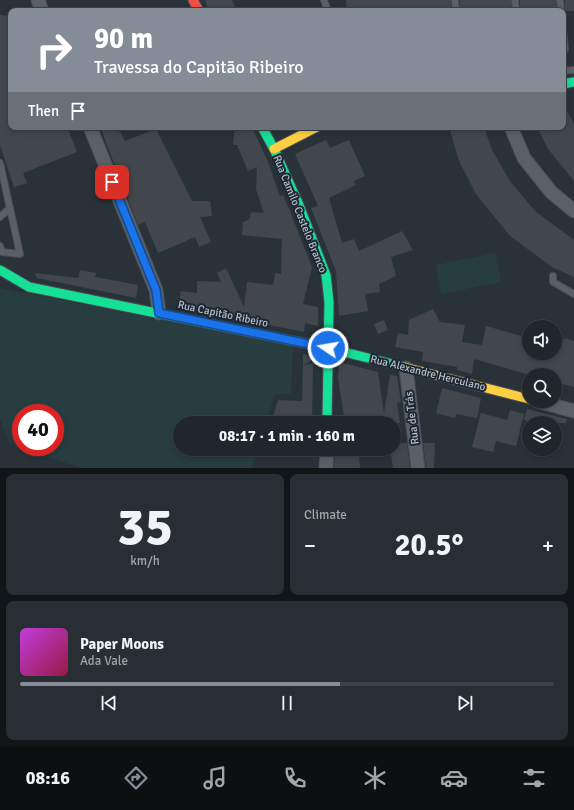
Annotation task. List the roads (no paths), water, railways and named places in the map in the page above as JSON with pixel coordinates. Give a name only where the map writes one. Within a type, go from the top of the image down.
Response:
[{"type":"street","points":[[91,130],[156,290],[159,313]]},
{"type":"street","name":"Rua Camilo Castelo Branco","points":[[264,130],[307,224],[326,275],[329,302],[327,416]]},
{"type":"street","points":[[274,150],[311,130]]},
{"type":"street","points":[[512,130],[524,158],[551,192],[574,210]]},
{"type":"street","name":"Rua Capitão Ribeiro","points":[[0,270],[29,287],[328,348]]},
{"type":"street","name":"Rua Alexandre Herculano","points":[[328,348],[522,397]]},
{"type":"street","name":"Rua de Trás","points":[[406,368],[418,468]]},
{"type":"street","points":[[562,408],[574,411]]},
{"type":"street","points":[[326,468],[327,456]]},
{"type":"lane","points":[[0,163],[20,254],[2,252],[0,246]]},
{"type":"lane","points":[[0,217],[10,208]]},
{"type":"lane","points":[[553,276],[553,282],[574,294]]}]
